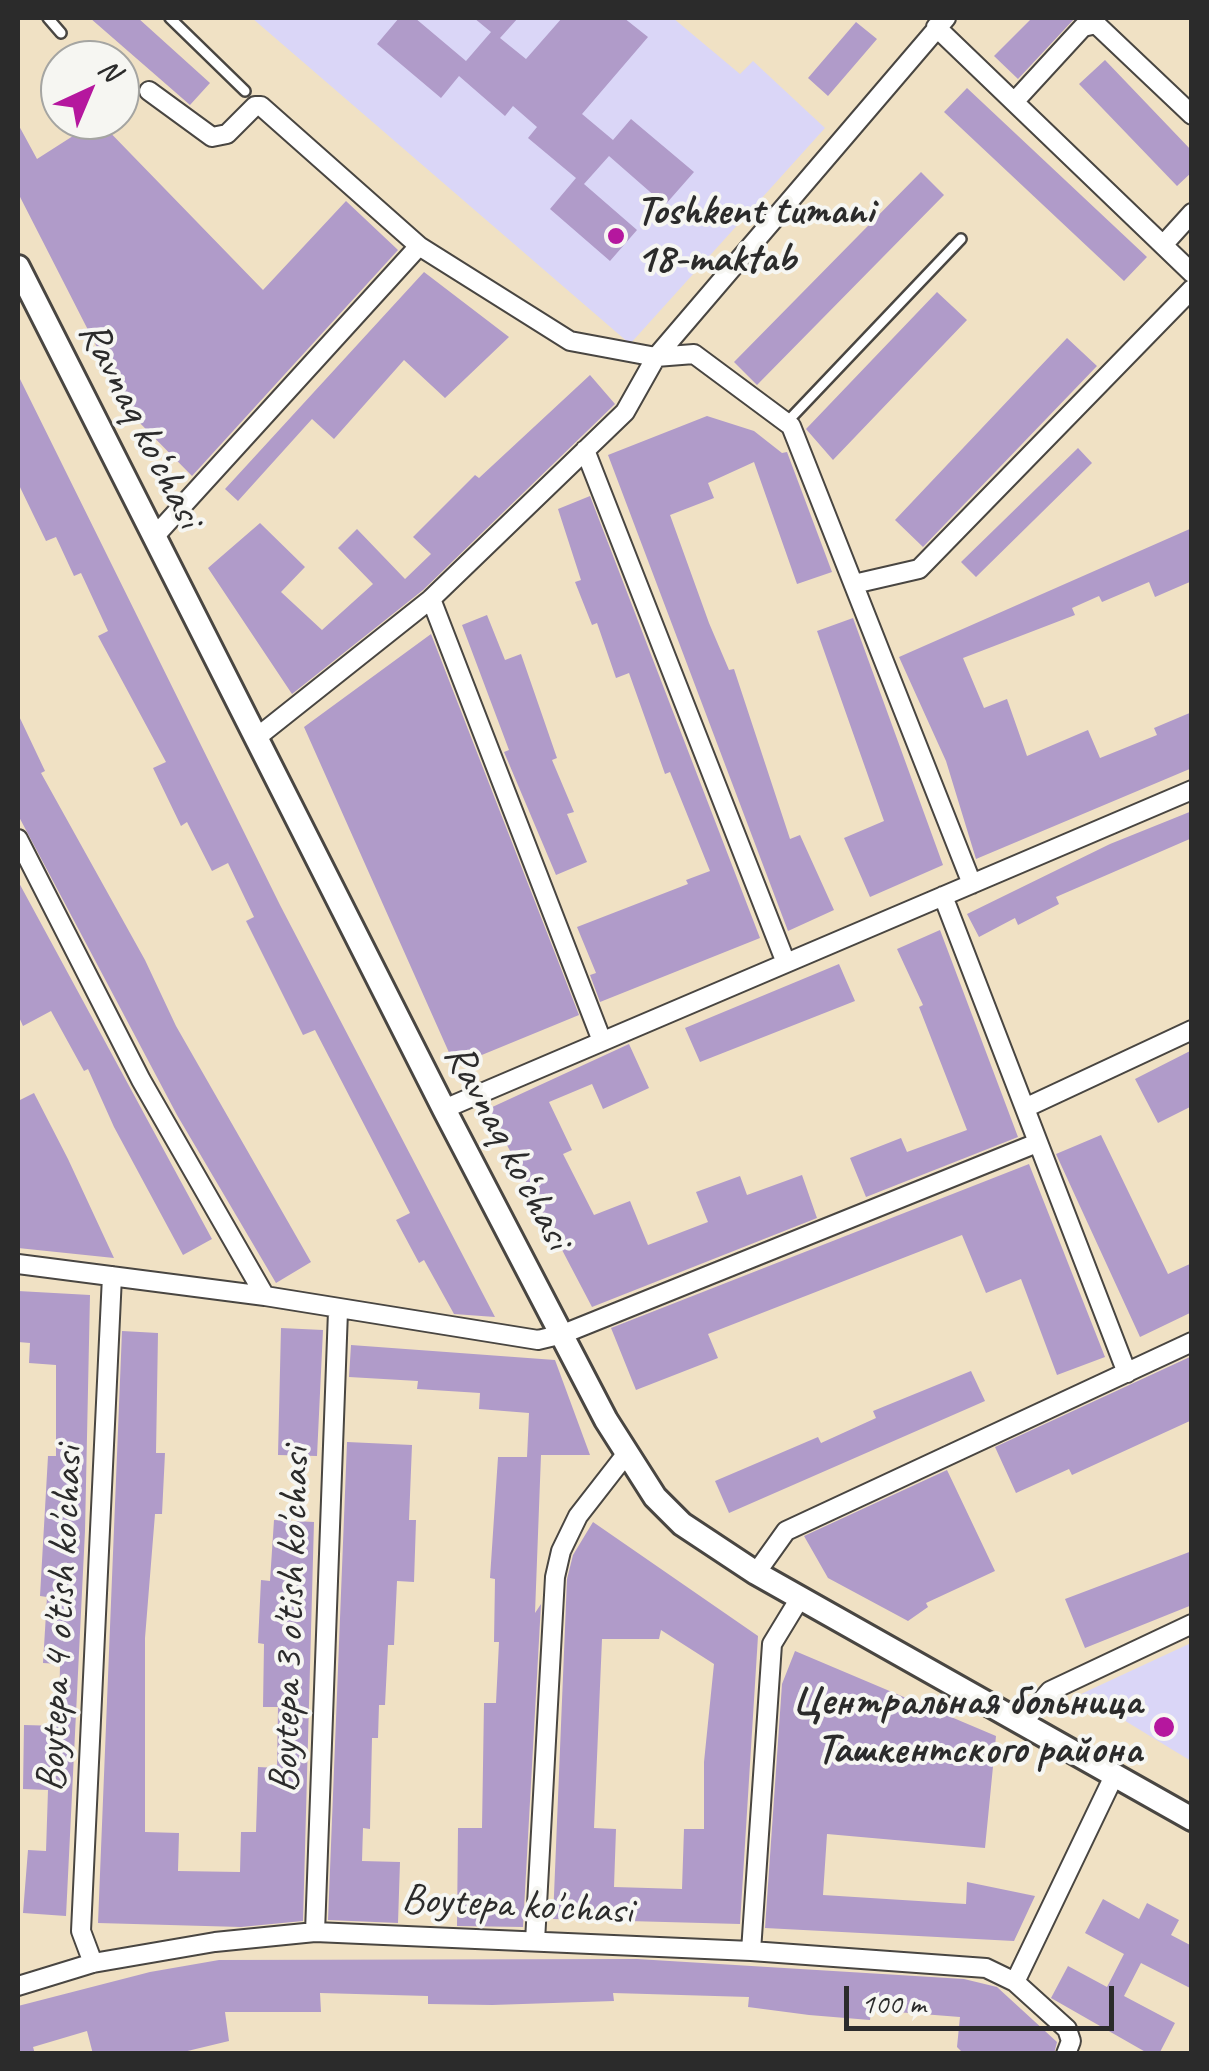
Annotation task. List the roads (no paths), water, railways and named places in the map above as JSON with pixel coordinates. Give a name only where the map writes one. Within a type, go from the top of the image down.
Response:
[{"type":"street","points":[[1014,102],[1083,27],[1099,21],[1192,115]]},
{"type":"street","points":[[256,738],[431,599],[625,412],[656,357],[941,22],[1014,102],[1192,273]]},
{"type":"street","points":[[149,91],[212,137],[227,134],[261,106],[418,246],[570,341],[656,357],[694,354],[792,426],[972,884]]},
{"type":"street","points":[[1163,244],[1192,212]]},
{"type":"street","points":[[154,537],[418,246]]},
{"type":"street","name":"Ravnaq ko‘chasi","points":[[18,267],[444,1108],[654,1497],[682,1524],[756,1573],[1192,1819]]},
{"type":"street","points":[[854,584],[919,569],[1192,288]]},
{"type":"street","points":[[585,450],[786,963]]},
{"type":"street","points":[[431,599],[602,1041]]},
{"type":"street","points":[[444,1108],[1192,790]]},
{"type":"street","points":[[18,839],[140,1080],[265,1296]]},
{"type":"street","points":[[943,896],[1127,1374]]},
{"type":"street","points":[[1025,1108],[1192,1030]]},
{"type":"street","points":[[18,1264],[265,1296],[338,1311],[538,1340],[564,1334],[1037,1144]]},
{"type":"street","name":"Boytepa 4 o'tish ko'chasi","points":[[94,1963],[81,1931],[112,1276]]},
{"type":"street","name":"Boytepa 3 o'tish ko'chasi","points":[[315,1932],[338,1311]]},
{"type":"street","points":[[756,1573],[786,1531],[1192,1342]]},
{"type":"street","points":[[535,1942],[556,1577],[561,1551],[578,1516],[627,1453]]},
{"type":"street","points":[[751,1951],[772,1644],[800,1598]]},
{"type":"street","points":[[1022,1722],[1050,1690],[1192,1624]]},
{"type":"street","points":[[1066,2054],[1070,2041],[1066,2029],[1015,1982],[1114,1776]]},
{"type":"street","name":"Boytepa ko'chasi","points":[[18,1986],[94,1963],[215,1942],[315,1932],[751,1951],[986,1968],[1015,1982]]},
{"type":"lane","points":[[48,18],[61,33]]},
{"type":"lane","points":[[170,18],[245,90]]},
{"type":"lane","points":[[786,422],[961,239]]},
{"type":"place","name":"Toshkent tumani 18-maktab","points":[[616,236]]},
{"type":"place","name":"Центральная больница Ташкентского района","points":[[1164,1727]]}]
